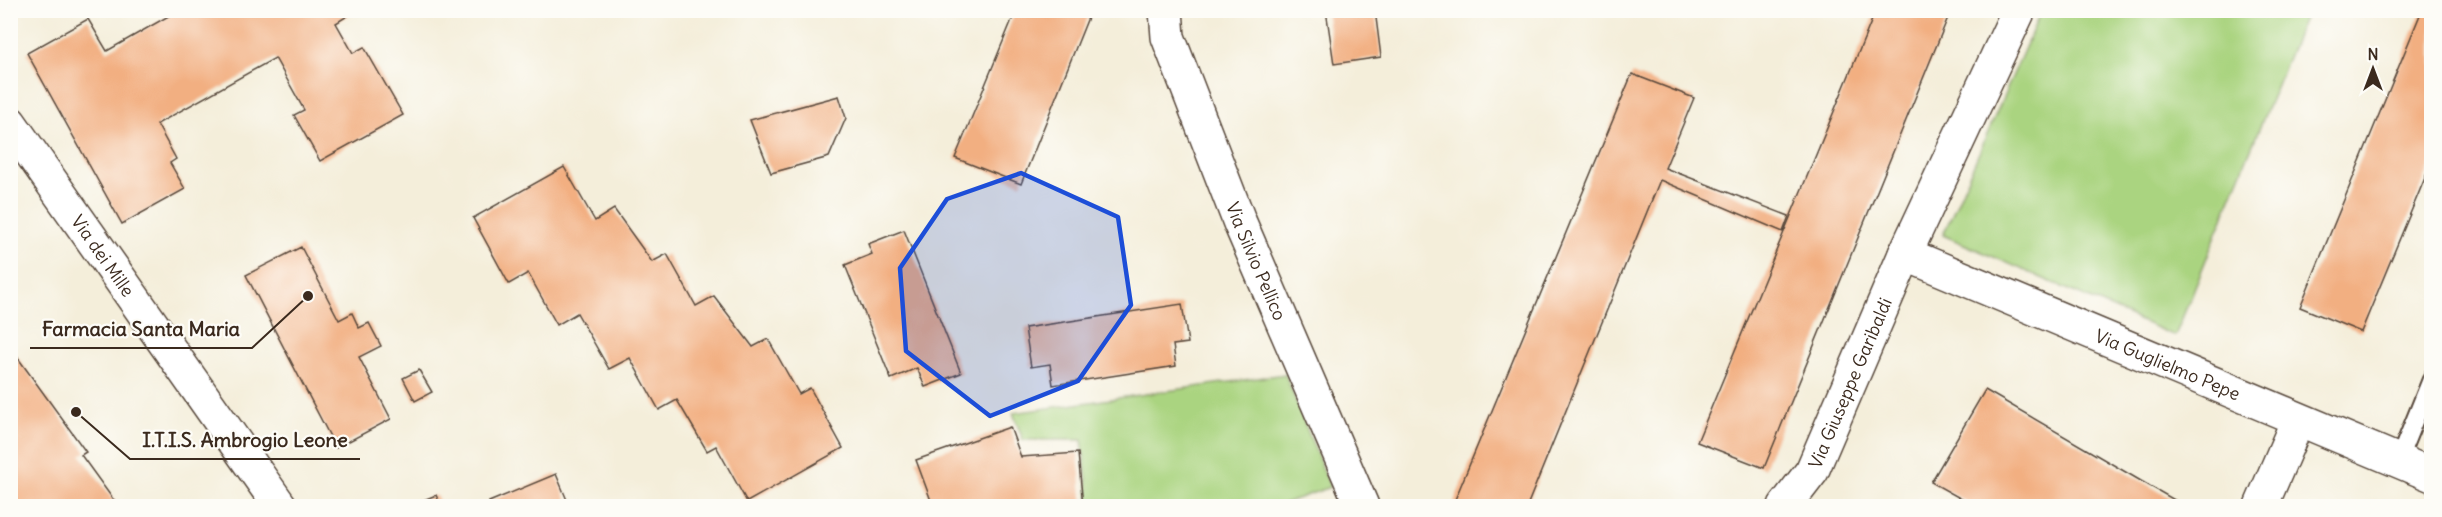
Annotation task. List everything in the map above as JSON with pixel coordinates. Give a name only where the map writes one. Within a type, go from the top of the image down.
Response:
[{"type":"street","name":"Via Silvio Pellico","points":[[1166,10],[1168,37],[1240,223],[1362,507]]},
{"type":"street","name":"Via Giuseppe Garibaldi","points":[[1785,507],[1812,471],[1905,254],[2019,10]]},
{"type":"street","name":"Via dei Mille","points":[[10,123],[280,507]]},
{"type":"street","name":"Via Guglielmo Pepe","points":[[1905,254],[2432,475]]},
{"type":"street","points":[[2261,507],[2298,420]]},
{"type":"lane","points":[[2398,461],[2432,377]]},
{"type":"highlighted area","points":[[1021,173],[1118,217],[1131,305],[1078,381],[990,416],[906,351],[900,268],[947,199]]},
{"type":"green space","points":[[2041,11],[2307,11],[2175,336],[1943,235]]},
{"type":"green space","points":[[1285,374],[1330,487],[1277,506],[1090,506],[1082,440],[1023,440],[1013,413]]},
{"type":"building","points":[[179,10],[357,10],[336,23],[353,53],[364,47],[403,115],[320,161],[294,115],[304,110],[275,58],[157,124],[176,159],[170,163],[185,189],[122,224],[27,53],[88,19],[107,51]]},
{"type":"building","points":[[1016,10],[1091,10],[1021,184],[955,158]]},
{"type":"building","points":[[1326,10],[1375,10],[1381,57],[1334,64]]},
{"type":"building","points":[[1876,10],[1951,10],[1764,468],[1697,442]]},
{"type":"building","points":[[2422,10],[2432,10],[2432,161],[2361,332],[2300,307]]},
{"type":"building","points":[[1632,74],[1694,98],[1665,168],[1789,216],[1783,232],[1660,180],[1527,506],[1465,506],[1454,502]]},
{"type":"building","points":[[839,96],[846,118],[829,157],[771,173],[750,120]]},
{"type":"building","points":[[564,167],[595,221],[614,209],[652,262],[667,254],[696,306],[714,296],[753,347],[768,339],[799,394],[810,388],[843,448],[747,502],[716,446],[707,451],[677,400],[659,410],[630,358],[609,369],[577,313],[557,325],[528,273],[509,284],[473,218]]},
{"type":"building","points":[[904,230],[961,373],[925,387],[917,368],[891,379],[845,265],[872,254],[868,244]]},
{"type":"building","points":[[301,247],[339,320],[352,313],[359,328],[369,323],[381,346],[359,357],[391,419],[336,448],[246,275]]},
{"type":"building","points":[[1182,304],[1188,343],[1173,345],[1176,366],[1053,385],[1050,364],[1031,367],[1025,328]]},
{"type":"building","points":[[10,347],[86,452],[81,455],[118,506],[10,506],[10,451],[14,448],[10,443]]},
{"type":"building","points":[[419,370],[432,392],[415,401],[403,378]]},
{"type":"building","points":[[1985,390],[2185,506],[1974,506],[1931,482]]},
{"type":"building","points":[[1010,427],[1021,457],[1078,453],[1083,506],[933,506],[916,460]]},
{"type":"building","points":[[556,474],[567,500],[560,503],[562,506],[491,506],[489,502]]},
{"type":"building","points":[[436,495],[441,506],[409,506]]},
{"type":"place","name":"Farmacia Santa Maria","points":[[308,296]]},
{"type":"place","name":"I.T.I.S. Ambrogio Leone","points":[[76,412]]}]
